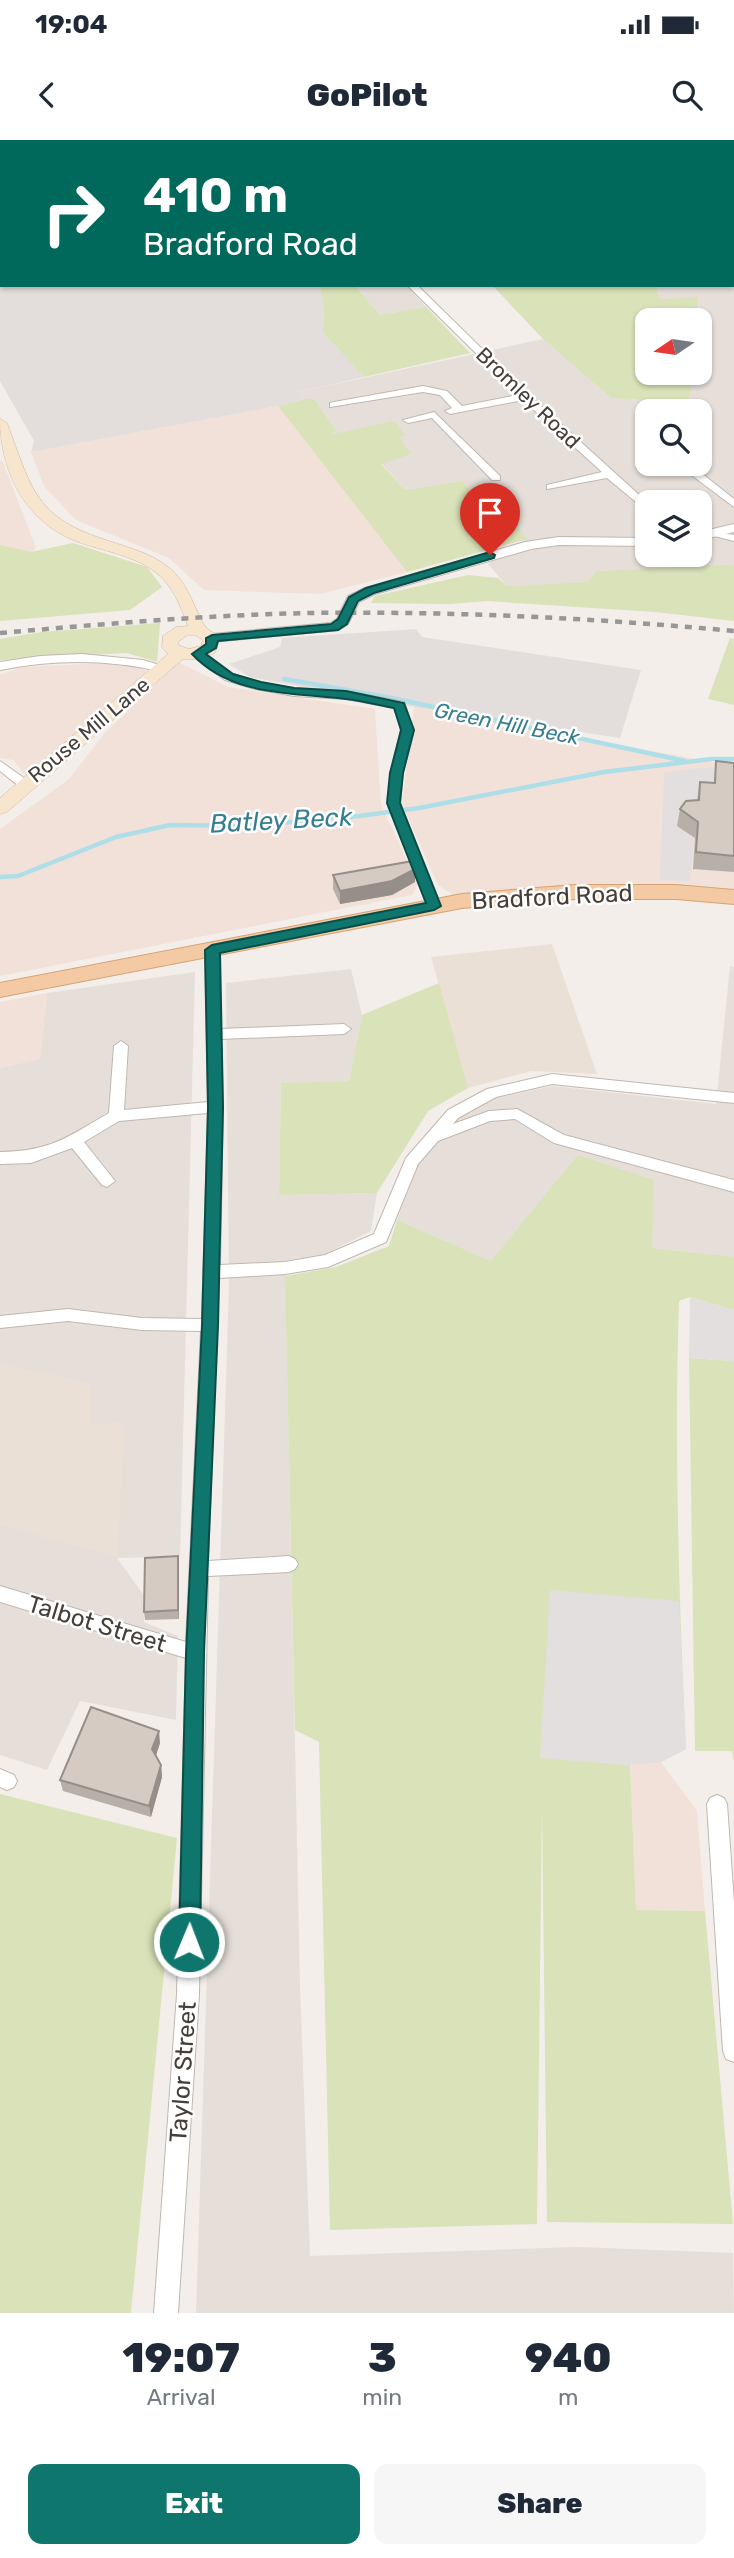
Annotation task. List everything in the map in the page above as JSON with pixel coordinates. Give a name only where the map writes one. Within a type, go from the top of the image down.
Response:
[{"type":"main road","points":[[0,422],[24,486],[36,508],[61,528],[155,566],[174,581],[183,595],[179,609],[197,633],[212,645],[198,654],[179,653],[170,647],[169,640],[197,633]]},
{"type":"main road","name":"Rouse Mill Lane","points":[[0,808],[179,653]]},
{"type":"main road","name":"Bradford Road","points":[[0,990],[462,901],[575,892],[676,892],[734,897]]},
{"type":"street","name":"Bromley Road","points":[[413,287],[525,397],[635,497]]},
{"type":"street","points":[[331,404],[423,388],[443,393],[459,408]]},
{"type":"street","points":[[408,420],[525,397]]},
{"type":"street","points":[[434,415],[496,478]]},
{"type":"street","points":[[551,487],[610,474]]},
{"type":"street","points":[[699,476],[734,504]]},
{"type":"street","points":[[712,533],[734,528]]},
{"type":"street","points":[[712,535],[734,538]]},
{"type":"street","points":[[197,633],[334,627],[343,621],[354,599],[370,591],[530,545],[559,541],[635,542]]},
{"type":"street","points":[[198,654],[229,677],[260,686],[294,692],[346,695],[400,705],[407,730],[397,773],[395,810],[434,906]]},
{"type":"street","points":[[0,666],[112,658],[163,668]]},
{"type":"street","points":[[0,765],[24,785]]},
{"type":"street","name":"Taylor Street","points":[[166,2313],[188,1994],[195,1653],[210,1325],[216,1107],[212,950]]},
{"type":"street","points":[[215,1034],[344,1029]]},
{"type":"street","points":[[116,1116],[121,1046]]},
{"type":"street","points":[[212,1272],[285,1268],[328,1261],[380,1238],[411,1162],[453,1114],[492,1093],[552,1079],[734,1098]]},
{"type":"street","points":[[0,1158],[31,1157],[75,1141],[116,1116],[216,1107]]},
{"type":"street","points":[[430,1138],[489,1116],[517,1114],[559,1139],[714,1183],[734,1186]]},
{"type":"street","points":[[75,1141],[107,1181]]},
{"type":"street","points":[[0,1322],[68,1315],[142,1324],[210,1325]]},
{"type":"street","points":[[199,1569],[289,1564]]},
{"type":"street","name":"Talbot Street","points":[[0,1594],[195,1653]]},
{"type":"street","points":[[717,1804],[734,2051]]},
{"type":"shaded area","points":[[0,287],[320,287],[324,303],[323,333],[364,377],[298,392],[305,399],[278,406],[31,452],[34,441],[0,381]]},
{"type":"shaded area","points":[[356,287],[408,287],[426,307],[380,315]]},
{"type":"shaded area","points":[[657,287],[733,287],[734,290],[734,566],[712,567],[712,490],[635,490],[635,567],[706,567],[596,571],[587,582],[507,586],[488,564],[526,539],[511,518],[478,499],[462,481],[405,490],[383,465],[345,460],[327,433],[335,431],[314,399],[305,399],[298,392],[543,339],[611,398],[635,400],[635,476],[712,476],[712,399],[688,399],[691,385],[712,385],[712,308],[698,308],[698,298],[660,299]]},
{"type":"shaded area","points":[[278,406],[407,572],[320,594],[204,590],[169,558],[76,520],[44,486],[31,452]]},
{"type":"shaded area","points":[[2,460],[36,548],[0,583],[0,461]]},
{"type":"shaded area","points":[[416,629],[422,637],[641,670],[620,738],[414,707],[250,677],[229,664],[280,647],[282,638]]},
{"type":"shaded area","points":[[178,662],[228,687],[375,709],[381,805],[418,884],[412,895],[0,976],[0,829],[68,780],[104,734]]},
{"type":"shaded area","points":[[109,663],[148,670],[26,776],[13,760],[0,758],[0,675],[23,667]]},
{"type":"shaded area","points":[[414,707],[734,766],[734,901],[575,892],[462,901],[438,885],[402,804]]},
{"type":"shaded area","points":[[734,766],[713,800],[681,828],[695,834],[690,881],[660,880],[664,773]]},
{"type":"shaded area","points":[[552,944],[597,1074],[531,1071],[468,1088],[431,957]]},
{"type":"shaded area","points":[[730,966],[734,967],[734,1257],[652,1248],[491,1261],[397,1220],[414,1169],[431,1147],[453,1121],[495,1098],[553,1086],[716,1104]]},
{"type":"shaded area","points":[[351,969],[362,1015],[349,1081],[281,1084],[279,1195],[377,1193],[371,1231],[325,1254],[285,1261],[300,1986],[310,2256],[578,2247],[733,2253],[734,2313],[196,2313],[229,1286],[226,983]]},
{"type":"shaded area","points":[[195,972],[180,1557],[117,1558],[143,1594],[144,1622],[178,1636],[176,1720],[80,1701],[47,1770],[0,1755],[0,1068],[40,1058],[47,993]]},
{"type":"shaded area","points":[[47,993],[40,1059],[0,1068],[0,1002]]},
{"type":"shaded area","points":[[690,1297],[734,1310],[734,1361],[689,1358]]},
{"type":"shaded area","points":[[0,1364],[91,1383],[91,1424],[125,1422],[117,1557],[0,1525]]},
{"type":"shaded area","points":[[550,1590],[679,1601],[686,1749],[661,1762],[625,1765],[540,1758]]},
{"type":"shaded area","points":[[661,1762],[697,1811],[705,1911],[636,1910],[630,1763]]},
{"type":"green space","points":[[320,287],[356,287],[380,315],[426,307],[470,353],[364,377],[323,333],[324,304]]},
{"type":"green space","points":[[494,287],[657,287],[660,299],[698,297],[698,308],[635,308],[635,385],[692,385],[689,399],[611,398],[543,339]]},
{"type":"green space","points":[[314,399],[336,431],[328,435],[394,421],[405,435],[399,437],[411,454],[381,464],[405,490],[462,481],[478,499],[511,518],[527,539],[407,572],[278,406]]},
{"type":"green space","points":[[73,543],[147,567],[162,587],[130,610],[0,621],[0,545],[31,552]]},
{"type":"green space","points":[[734,566],[734,621],[655,612],[487,601],[450,604],[371,603],[375,596],[468,575],[498,578],[507,586],[587,582],[596,571]]},
{"type":"green space","points":[[160,623],[157,662],[127,653],[0,660],[0,639],[42,632]]},
{"type":"green space","points":[[730,638],[734,639],[734,705],[708,699]]},
{"type":"green space","points":[[439,983],[468,1088],[428,1111],[377,1193],[279,1195],[281,1083],[349,1081],[362,1015]]},
{"type":"green space","points":[[578,1155],[654,1180],[652,1248],[734,1257],[734,1310],[690,1297],[679,1301],[678,1525],[686,1749],[661,1762],[630,1764],[636,1910],[705,1911],[733,2224],[547,2222],[542,1806],[537,2224],[330,2230],[319,1742],[295,1730],[285,1276],[336,1267],[389,1246],[397,1220],[491,1261]]},
{"type":"green space","points":[[689,1358],[734,1361],[734,1763],[732,1751],[695,1751]]},
{"type":"green space","points":[[0,1794],[177,1838],[131,2313],[0,2313]]},
{"type":"building","points":[[716,761],[734,763],[734,856],[696,852],[698,822],[680,809],[686,801],[699,800],[700,782],[715,783]]},
{"type":"building","points":[[413,861],[415,869],[392,881],[340,891],[333,875]]},
{"type":"building","points":[[178,1556],[178,1610],[144,1612],[145,1558]]},
{"type":"building","points":[[91,1707],[159,1731],[152,1749],[161,1765],[149,1806],[60,1780]]},
{"type":"waterway","name":"Green Hill Beck","points":[[284,679],[387,697],[685,761]]},
{"type":"waterway","name":"Batley Beck","points":[[0,877],[18,876],[116,837],[170,825],[245,826],[359,816],[419,808],[604,772],[712,759],[734,759]]},
{"type":"railway","points":[[0,633],[194,618],[364,613],[523,616],[734,631]]},
{"type":"route","points":[[189,1942],[195,1653],[210,1325],[216,1107],[212,950],[434,906],[394,803],[397,773],[407,730],[400,705],[346,695],[294,692],[260,686],[229,677],[198,654],[209,649],[212,638],[334,627],[343,621],[354,599],[370,591],[490,555]]}]
